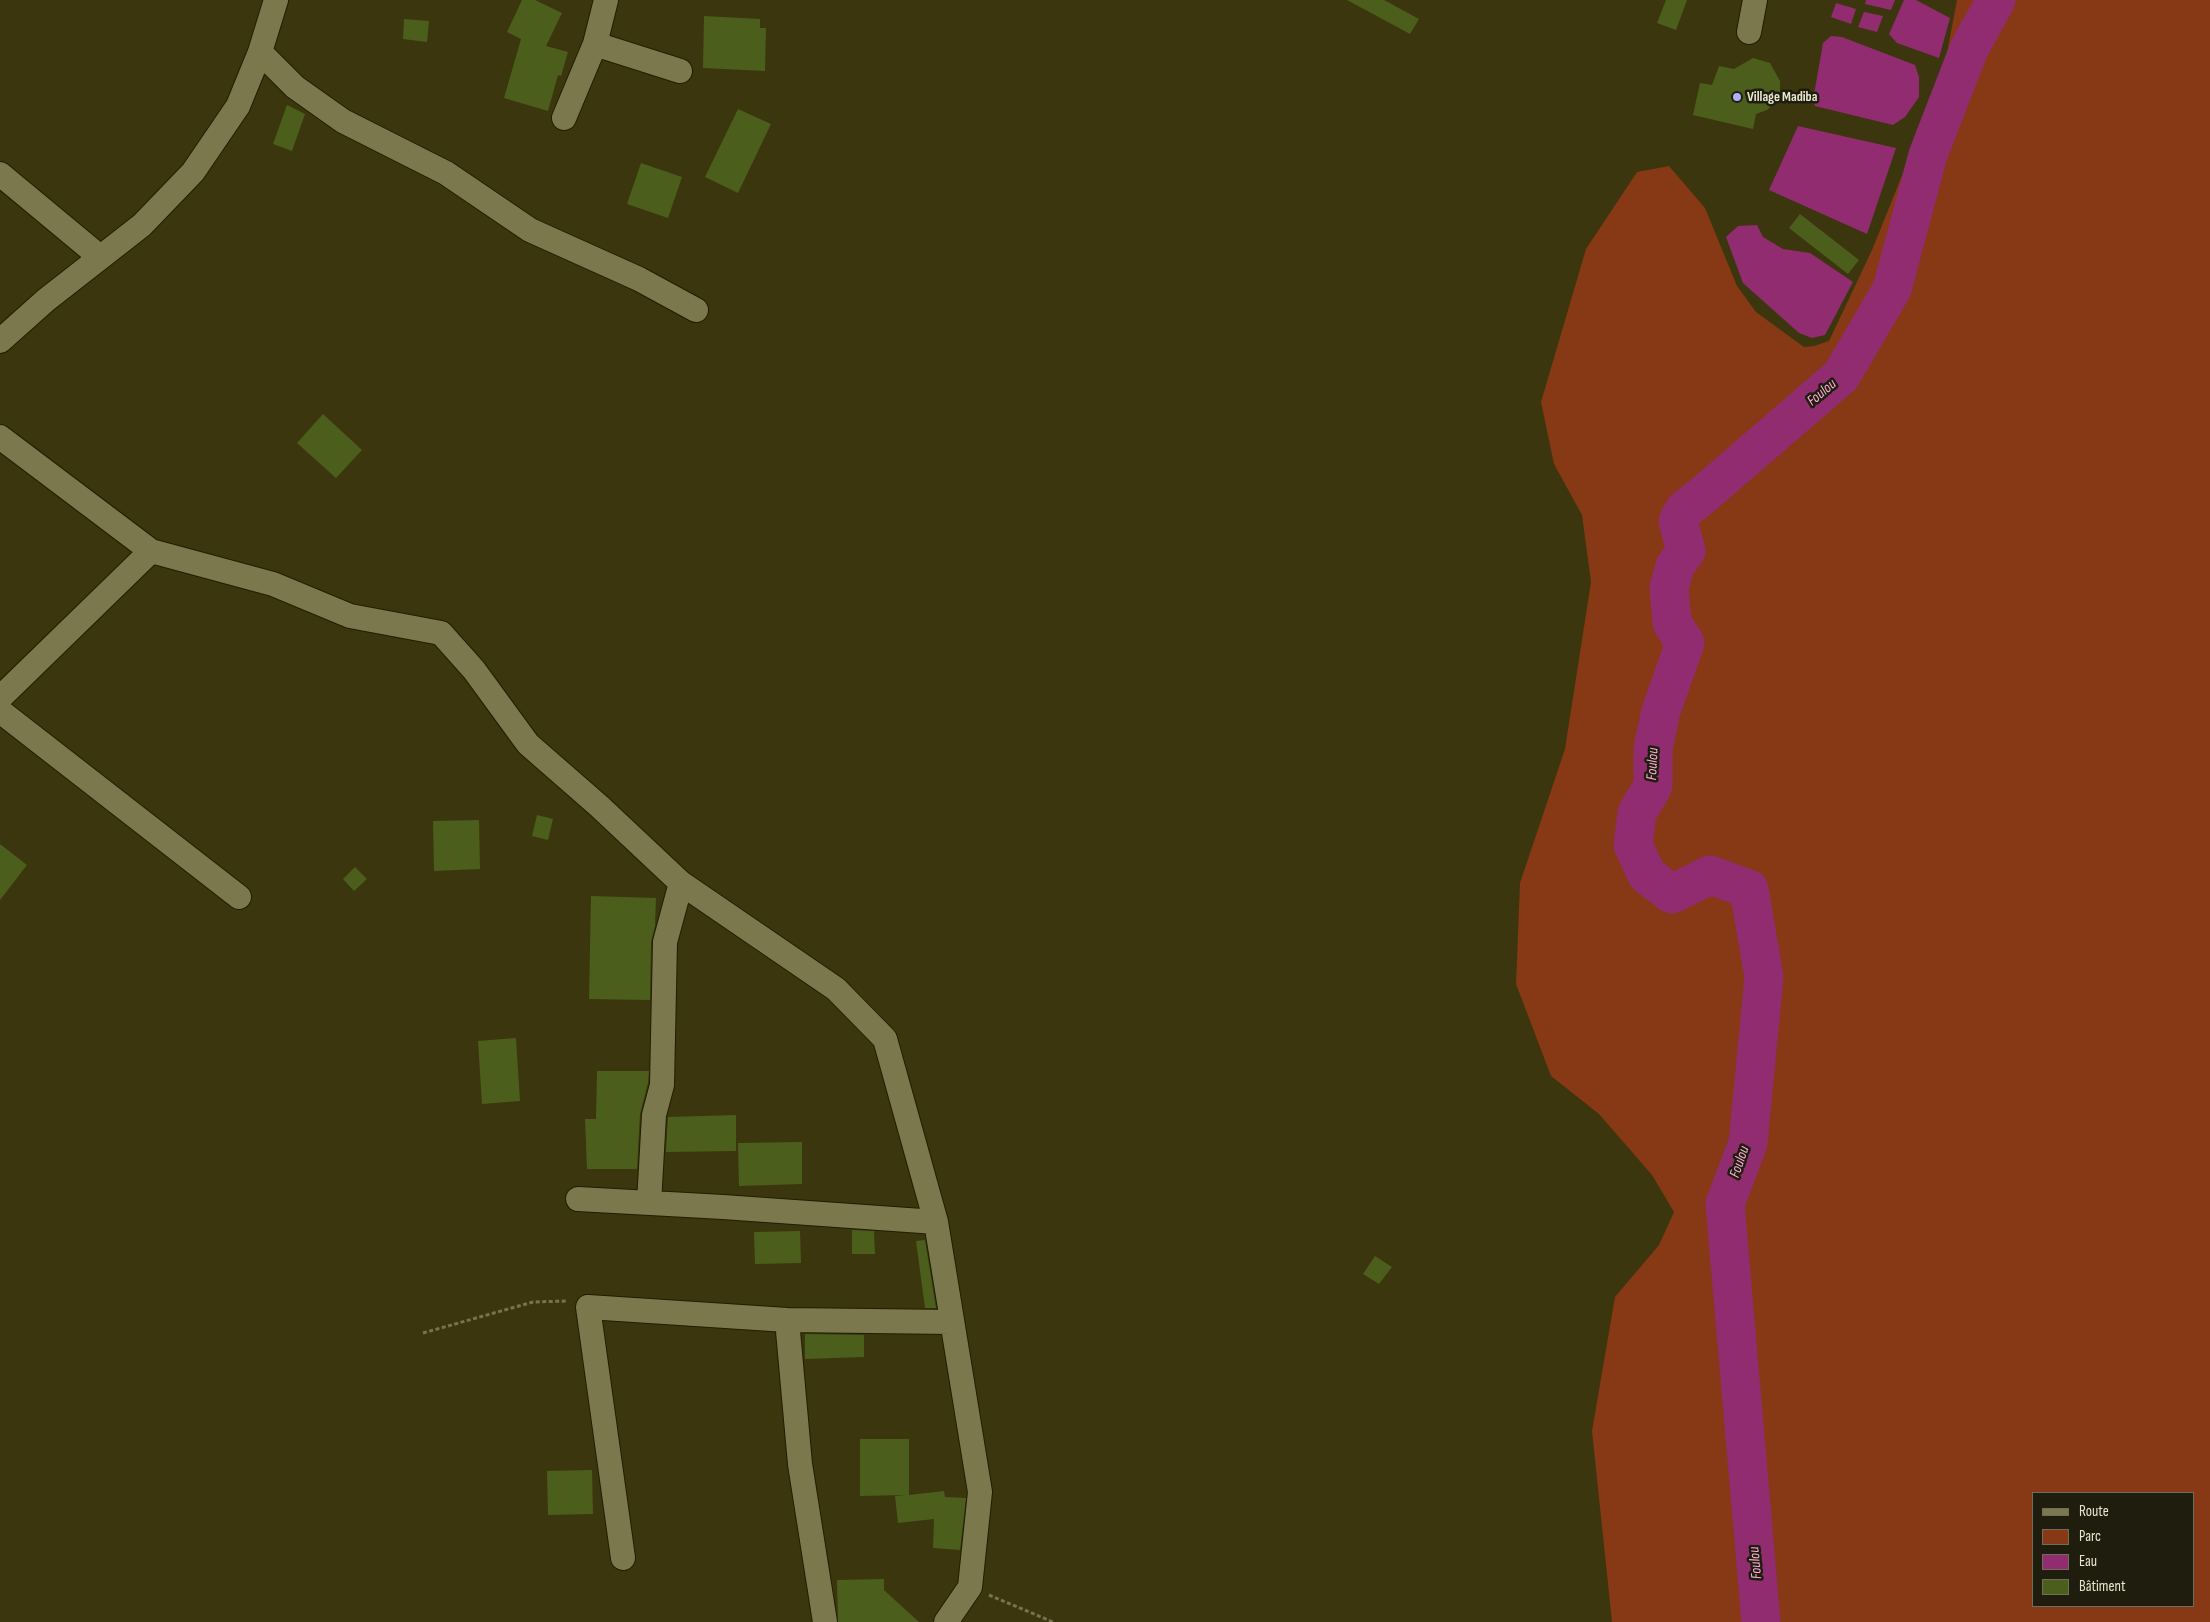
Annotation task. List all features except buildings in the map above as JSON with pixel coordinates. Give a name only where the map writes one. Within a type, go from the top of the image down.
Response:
[{"type":"street","points":[[0,341],[46,300],[142,225],[193,172],[238,106],[260,52],[276,0]]},
{"type":"street","points":[[564,118],[595,44],[606,0]]},
{"type":"street","points":[[1749,32],[1755,0]]},
{"type":"street","points":[[595,44],[680,70]]},
{"type":"street","points":[[260,52],[295,87],[344,121],[446,173],[530,230],[639,279],[696,310]]},
{"type":"street","points":[[0,174],[100,257]]},
{"type":"street","points":[[0,438],[150,551],[273,584],[350,616],[441,633],[474,670],[528,744],[599,806],[681,883],[836,988],[885,1039],[936,1222],[961,1367],[967,1422],[980,1492],[970,1587],[946,1622]]},
{"type":"street","points":[[0,698],[150,551]]},
{"type":"street","points":[[0,711],[239,897]]},
{"type":"street","points":[[649,1202],[654,1115],[662,1085],[665,942],[681,883]]},
{"type":"street","points":[[578,1199],[649,1202],[936,1222]]},
{"type":"street","points":[[623,1558],[588,1307],[787,1320],[952,1322]]},
{"type":"street","points":[[787,1320],[800,1464],[825,1622]]},
{"type":"path","points":[[423,1333],[533,1302],[565,1300],[588,1307]]},
{"type":"path","points":[[970,1587],[1053,1622]]},
{"type":"green space","points":[[1957,0],[2210,0],[2210,1622],[1612,1622],[1592,1431],[1615,1297],[1659,1245],[1674,1212],[1652,1175],[1599,1114],[1551,1076],[1516,984],[1520,883],[1565,749],[1591,582],[1582,515],[1554,464],[1541,402],[1586,249],[1637,172],[1669,166],[1705,208],[1737,286],[1756,312],[1804,347],[1829,341],[1872,250],[1943,74]]},
{"type":"water","points":[[1866,0],[1895,0],[1891,10],[1865,4]]},
{"type":"water","points":[[1904,0],[1916,0],[1950,18],[1939,58],[1897,43],[1889,34]]},
{"type":"water","points":[[1836,3],[1856,9],[1851,24],[1831,17]]},
{"type":"water","points":[[1864,12],[1883,16],[1877,32],[1858,27]]},
{"type":"water","points":[[1831,36],[1842,37],[1915,65],[1919,77],[1919,97],[1905,117],[1893,125],[1815,106],[1813,100],[1823,43]]},
{"type":"water","points":[[1798,126],[1896,148],[1867,234],[1769,190]]},
{"type":"water","points":[[1757,225],[1763,237],[1783,249],[1810,253],[1853,282],[1825,335],[1812,338],[1799,333],[1743,283],[1726,237],[1738,226]]},
{"type":"waterway","name":"Foulou","points":[[1761,1622],[1725,1204],[1748,1143],[1764,977],[1749,889],[1710,875],[1672,894],[1647,875],[1633,845],[1637,813],[1653,786],[1653,748],[1661,711],[1685,643],[1672,623],[1669,588],[1675,566],[1686,551],[1678,521],[1684,510],[1841,376],[1892,289],[1928,155],[1969,49],[1996,0]]},
{"type":"place","name":"Village Madiba","points":[[1737,97]]}]
